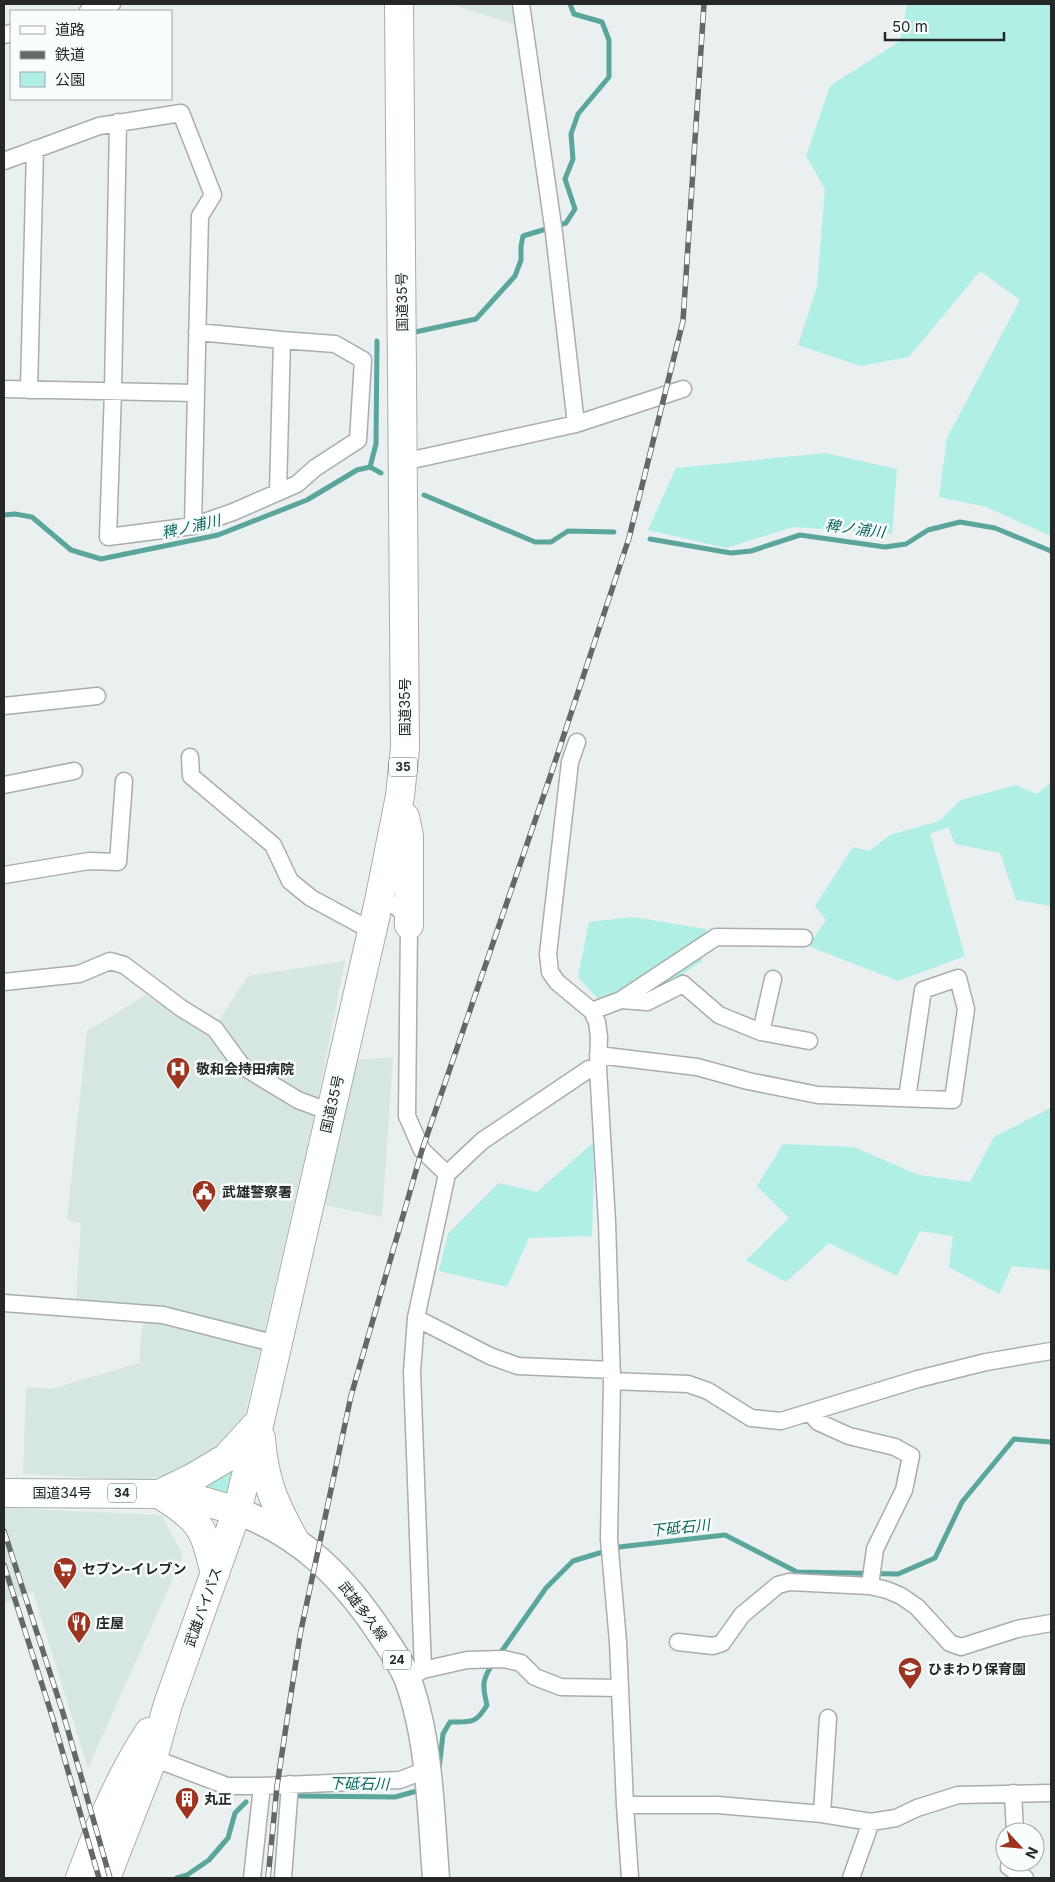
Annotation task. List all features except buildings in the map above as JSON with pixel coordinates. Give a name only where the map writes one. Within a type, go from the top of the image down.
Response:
[{"type":"highway","name":"国道35号","points":[[237,1511],[260,1421],[379,901],[400,796],[405,748],[399,4]]},
{"type":"highway","points":[[400,796],[409,836],[409,925]]},
{"type":"highway","points":[[159,1494],[194,1477],[226,1458],[260,1421]]},
{"type":"highway","points":[[260,1421],[263,1464],[276,1506],[294,1539]]},
{"type":"highway","name":"国道34号","points":[[4,1492],[159,1494],[189,1497],[237,1511]]},
{"type":"highway","points":[[159,1494],[183,1509],[197,1523],[207,1543],[215,1574]]},
{"type":"highway","name":"武雄バイパス","points":[[106,1878],[145,1755],[168,1704],[237,1511]]},
{"type":"highway","name":"武雄バイパス","points":[[80,1878],[100,1825],[145,1755]]},
{"type":"main road","name":"武雄多久線","points":[[237,1511],[262,1520],[294,1539],[338,1578],[367,1612],[395,1656],[415,1674],[430,1799],[436,1878]]},
{"type":"street","points":[[91,10],[112,4]]},
{"type":"street","points":[[521,4],[553,226],[576,424]]},
{"type":"street","points":[[4,161],[99,126],[181,112],[212,196],[200,216],[193,526]]},
{"type":"street","points":[[118,122],[108,537],[193,526],[233,512],[297,484],[315,468],[358,440],[363,360],[335,344],[197,332]]},
{"type":"street","points":[[29,390],[35,149]]},
{"type":"street","points":[[278,492],[282,340]]},
{"type":"street","points":[[4,389],[196,393]]},
{"type":"street","points":[[403,462],[576,424],[683,389]]},
{"type":"street","points":[[4,706],[97,696]]},
{"type":"street","points":[[576,742],[570,762],[548,954],[550,972],[557,982],[592,1011],[597,1022],[599,1037],[598,1062],[607,1222],[612,1375],[609,1539],[620,1688],[630,1878]]},
{"type":"street","points":[[190,757],[191,776],[273,845],[290,880],[311,898],[372,931]]},
{"type":"street","points":[[4,785],[74,771]]},
{"type":"street","points":[[4,875],[89,861],[118,862],[124,781]]},
{"type":"street","points":[[379,901],[390,902],[402,910],[409,925],[407,1116],[422,1150],[448,1174]]},
{"type":"street","points":[[592,1011],[620,1000],[716,937],[804,938]]},
{"type":"street","points":[[4,982],[78,974],[110,961],[124,965],[180,1008],[215,1029],[242,1066],[298,1100],[330,1112]]},
{"type":"street","points":[[620,1688],[561,1687],[535,1676],[521,1662],[497,1659],[467,1660],[415,1674],[412,1372],[416,1318],[448,1174],[482,1141],[598,1062],[696,1067],[748,1081],[818,1095],[953,1100],[966,1009],[958,978],[923,990],[907,1098]]},
{"type":"street","points":[[761,1032],[773,979]]},
{"type":"street","points":[[620,1000],[647,1002],[683,984],[719,1015],[761,1032],[809,1040]]},
{"type":"street","points":[[4,1303],[163,1314],[277,1344]]},
{"type":"street","points":[[416,1318],[490,1356],[518,1366],[688,1384],[708,1391],[751,1418],[781,1420],[918,1378],[986,1362],[1051,1351]]},
{"type":"street","points":[[810,1412],[818,1422],[849,1436],[895,1447],[911,1456],[904,1490],[875,1549],[870,1586]]},
{"type":"street","points":[[678,1642],[713,1646],[722,1643],[742,1615],[778,1584],[789,1582],[870,1586],[887,1590],[901,1596],[917,1607],[950,1643],[961,1647],[1017,1628],[1051,1623]]},
{"type":"street","points":[[822,1814],[828,1718]]},
{"type":"street","points":[[145,1755],[227,1786],[400,1780],[426,1770]]},
{"type":"street","points":[[282,1878],[290,1784]]},
{"type":"street","points":[[252,1878],[262,1786]]},
{"type":"street","points":[[1013,1793],[1014,1822]]},
{"type":"street","points":[[625,1806],[718,1805],[822,1814],[871,1822],[896,1818],[917,1808],[958,1795],[1051,1793]]},
{"type":"street","points":[[852,1878],[871,1822]]},
{"type":"shaded area","points":[[451,4],[516,4],[519,26],[457,6]]},
{"type":"shaded area","points":[[345,961],[317,1103],[243,1058],[217,1023],[248,976]]},
{"type":"shaded area","points":[[146,995],[210,1035],[233,1069],[315,1112],[264,1333],[161,1310],[76,1300],[81,1223],[67,1220],[87,1031]]},
{"type":"shaded area","points":[[393,1057],[382,1217],[319,1204],[356,1060]]},
{"type":"shaded area","points":[[143,1320],[160,1320],[261,1344],[243,1424],[191,1471],[141,1480],[23,1474],[26,1387],[51,1389],[139,1363]]},
{"type":"shaded area","points":[[4,1508],[162,1515],[183,1556],[88,1768],[33,1592],[4,1603]]},
{"type":"green space","points":[[907,4],[1051,4],[1051,536],[986,507],[939,497],[947,438],[1020,300],[980,271],[909,357],[860,366],[798,345],[817,287],[825,189],[806,156],[830,86],[900,41]]},
{"type":"green space","points":[[825,453],[897,469],[892,534],[793,527],[726,548],[648,530],[676,468]]},
{"type":"green space","points":[[1051,782],[1051,906],[1016,900],[1000,853],[955,844],[948,827],[930,834],[965,956],[898,981],[808,946],[826,920],[815,906],[853,847],[869,851],[890,835],[939,821],[961,800],[1016,785],[1037,794]]},
{"type":"green space","points":[[633,917],[706,929],[702,961],[653,995],[597,998],[578,977],[589,922]]},
{"type":"green space","points":[[1050,1108],[1051,1270],[1012,1266],[999,1294],[949,1267],[953,1236],[920,1231],[897,1276],[829,1243],[786,1282],[746,1260],[789,1218],[757,1186],[783,1144],[853,1147],[919,1175],[970,1182],[994,1137]]},
{"type":"green space","points":[[595,1141],[592,1236],[529,1238],[507,1287],[439,1271],[448,1234],[499,1183],[537,1192]]},
{"type":"green space","points":[[237,1458],[229,1490],[226,1494],[197,1484]]},
{"type":"waterway","points":[[415,332],[476,319],[515,276],[521,260],[523,236],[566,223],[575,209],[565,179],[573,159],[571,134],[578,114],[609,77],[609,40],[602,22],[574,14],[570,4]]},
{"type":"waterway","points":[[370,467],[376,444],[377,341]]},
{"type":"waterway","name":"稗ノ浦川","points":[[4,515],[15,514],[32,517],[71,550],[101,559],[218,535],[307,500],[357,470],[370,467],[381,473]]},
{"type":"waterway","name":"稗ノ浦川","points":[[424,495],[535,542],[551,542],[568,531],[614,532]]},
{"type":"waterway","name":"稗ノ浦川","points":[[650,539],[731,553],[751,551],[800,535],[885,547],[906,544],[928,530],[960,522],[995,528],[1051,551]]},
{"type":"waterway","name":"下砥石川","points":[[499,1655],[546,1588],[573,1561],[619,1547],[725,1535],[797,1572],[898,1574],[935,1558],[962,1502],[1014,1439],[1051,1442]]},
{"type":"waterway","name":"下砥石川","points":[[439,1769],[443,1734],[450,1722],[472,1721],[480,1716],[487,1705],[484,1682],[494,1662]]},
{"type":"waterway","name":"下砥石川","points":[[300,1796],[395,1797],[417,1791]]},
{"type":"waterway","name":"下砥石川","points":[[177,1878],[187,1875],[209,1860],[228,1838],[235,1813],[246,1802]]},
{"type":"railway","points":[[268,1878],[277,1786],[300,1635],[351,1396],[422,1150],[550,777],[629,538],[683,321],[704,4]]},
{"type":"railway","points":[[4,1531],[63,1713],[110,1878]]},
{"type":"railway","points":[[4,1565],[53,1719],[99,1878]]},
{"type":"place","name":"敬和会持田病院","points":[[178,1090]]},
{"type":"place","name":"武雄警察署","points":[[204,1213]]},
{"type":"place","name":"セブン-イレブン","points":[[65,1590]]},
{"type":"place","name":"庄屋","points":[[79,1644]]},
{"type":"place","name":"ひまわり保育園","points":[[910,1690]]},
{"type":"place","name":"丸正","points":[[187,1820]]}]
